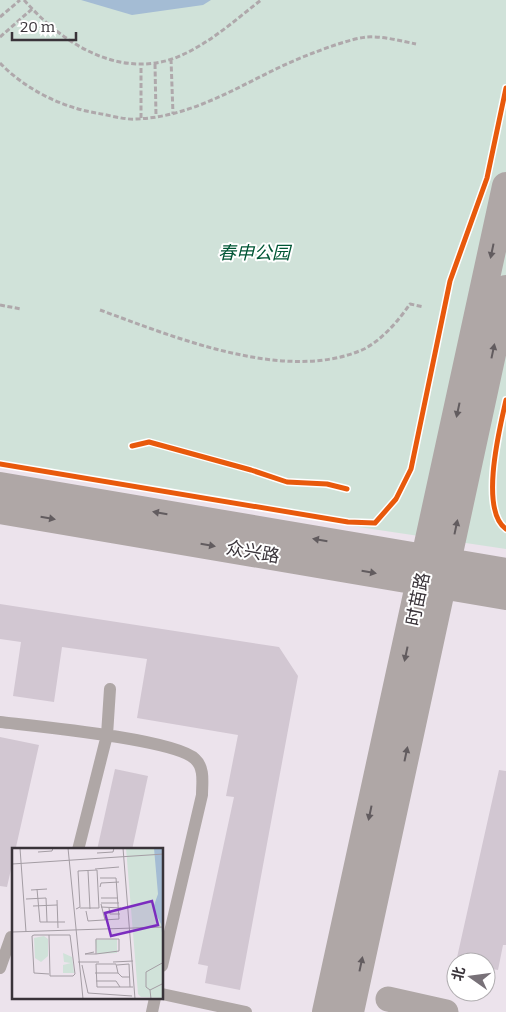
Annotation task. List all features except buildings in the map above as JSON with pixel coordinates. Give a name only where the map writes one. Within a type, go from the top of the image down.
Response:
[{"type":"street","name":"时苗路","points":[[350,1012],[438,576],[506,186]]},
{"type":"street","name":"时苗路","points":[[326,1012],[438,576],[506,289]]},
{"type":"street","name":"众兴路","points":[[0,486],[438,576],[506,596]]},
{"type":"street","name":"众兴路","points":[[0,510],[438,576],[506,572]]},
{"type":"street","points":[[388,999],[446,1012]]},
{"type":"lane","points":[[79,848],[107,735],[110,688]]},
{"type":"lane","points":[[0,722],[107,735],[177,749],[195,759],[202,772],[202,795],[164,957]]},
{"type":"lane","points":[[0,968],[8,936]]},
{"type":"lane","points":[[164,994],[246,1012]]},
{"type":"path","points":[[0,17],[20,0]]},
{"type":"path","points":[[24,0],[66,40],[89,51],[123,63],[141,64],[171,59],[201,45],[261,0]]},
{"type":"path","points":[[0,38],[32,9]]},
{"type":"path","points":[[0,63],[46,97],[83,110],[141,118],[173,114],[207,104],[244,87],[286,63],[328,48],[367,38],[416,44]]},
{"type":"path","points":[[171,59],[173,114]]},
{"type":"path","points":[[141,64],[141,118]]},
{"type":"path","points":[[155,64],[156,116]]},
{"type":"path","points":[[100,310],[207,348],[251,357],[298,361],[339,357],[366,348],[385,332],[410,304],[424,307]]},
{"type":"path","points":[[0,305],[21,309]]},
{"type":"green space","name":"春申公园","points":[[0,0],[506,0],[506,549],[332,523],[0,466]]},
{"type":"water","points":[[81,0],[211,0],[203,5],[132,15]]},
{"type":"cycle path","points":[[0,464],[348,522],[375,523],[396,499],[411,469],[450,281],[487,178],[506,88]]},
{"type":"cycle path","points":[[506,400],[496,448],[493,487],[494,505],[498,519],[506,529]]},
{"type":"cycle path","points":[[132,446],[149,442],[251,470],[287,482],[327,484],[347,489]]}]
